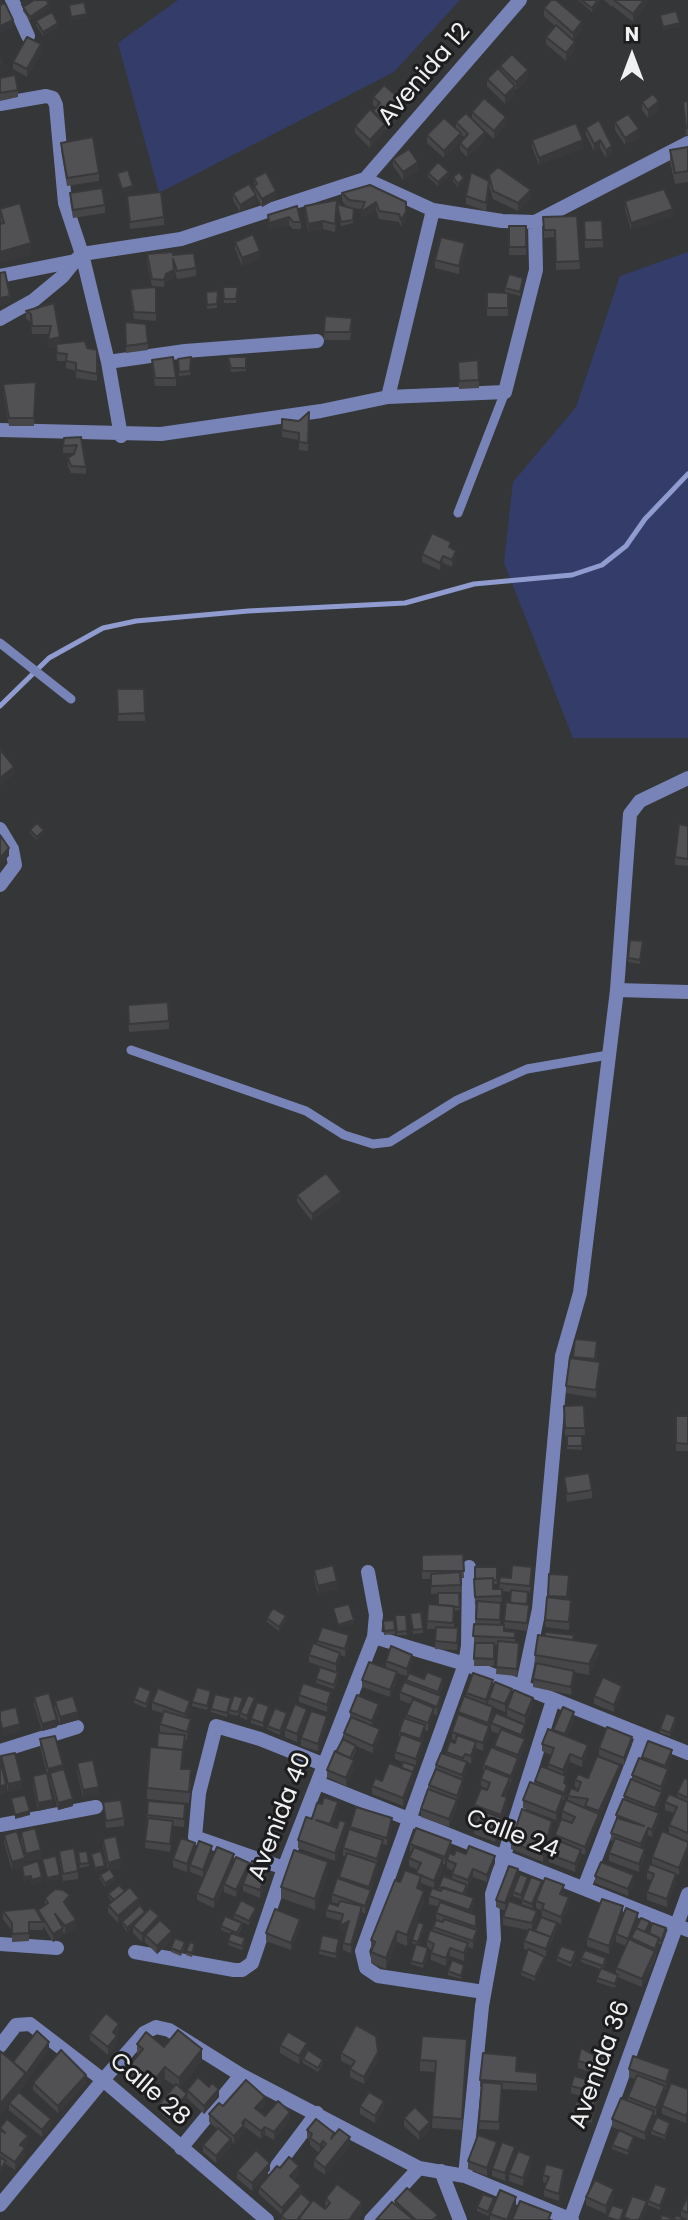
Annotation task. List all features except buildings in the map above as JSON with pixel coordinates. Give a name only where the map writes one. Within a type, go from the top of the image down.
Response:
[{"type":"street","points":[[12,0],[29,36]]},
{"type":"street","name":"Avenida 12","points":[[365,179],[520,0]]},
{"type":"street","points":[[0,104],[32,96],[53,98],[56,105],[65,203],[108,362],[121,436]]},
{"type":"street","points":[[0,276],[181,239],[365,179],[433,210],[502,221],[535,222],[688,143]]},
{"type":"street","points":[[388,397],[433,210]]},
{"type":"street","points":[[0,430],[121,436],[161,435],[321,411],[388,397],[505,392],[536,270],[535,222]]},
{"type":"street","points":[[0,319],[34,300],[63,276],[78,258]]},
{"type":"street","points":[[108,362],[185,351],[317,341]]},
{"type":"street","points":[[522,1689],[539,1609],[562,1356],[580,1293],[617,990],[630,814],[640,801],[688,778]]},
{"type":"street","points":[[0,829],[12,849],[15,865],[0,885]]},
{"type":"street","points":[[617,990],[688,992]]},
{"type":"street","points":[[469,1567],[468,1646],[465,1664],[362,1951],[363,1962],[378,1976],[484,1992]]},
{"type":"street","name":"Avenida 40","points":[[135,1952],[242,1970],[252,1963],[284,1868],[374,1637],[376,1615],[368,1572]]},
{"type":"street","points":[[374,1637],[465,1664],[688,1753]]},
{"type":"street","points":[[465,2176],[484,1992],[494,1939],[492,1894],[553,1700]]},
{"type":"street","points":[[284,1868],[195,1837],[200,1793],[216,1726],[325,1765]]},
{"type":"street","points":[[0,1751],[77,1727]]},
{"type":"street","points":[[584,1888],[643,1735]]},
{"type":"street","name":"Calle 24","points":[[318,1783],[682,1928]]},
{"type":"street","points":[[0,1825],[96,1807]]},
{"type":"street","name":"Avenida 36","points":[[571,2220],[682,1928],[688,1894]]},
{"type":"street","points":[[0,1944],[57,1948]]},
{"type":"street","name":"Calle 28","points":[[0,2046],[16,2025],[30,2024],[103,2080],[267,2220]]},
{"type":"street","points":[[0,2205],[144,2032],[156,2027],[169,2030],[241,2075],[419,2168],[465,2176],[571,2220]]},
{"type":"street","points":[[181,2148],[241,2075]]},
{"type":"street","points":[[274,2170],[311,2110]]},
{"type":"street","points":[[371,2220],[419,2168]]},
{"type":"street","points":[[441,2171],[460,2220]]},
{"type":"lane","points":[[458,513],[505,392]]},
{"type":"lane","points":[[0,643],[71,699]]},
{"type":"lane","points":[[131,1050],[306,1111],[344,1135],[373,1144],[390,1142],[457,1100],[527,1069],[608,1055]]},
{"type":"shaded area","points":[[178,0],[460,0],[394,72],[159,193],[118,43]]},
{"type":"shaded area","points":[[688,252],[688,738],[573,738],[504,563],[513,482],[576,407],[620,276]]},
{"type":"waterway","points":[[0,706],[49,658],[103,628],[136,621],[248,611],[405,603],[474,584],[572,575],[602,565],[626,546],[645,519],[688,474]]}]
